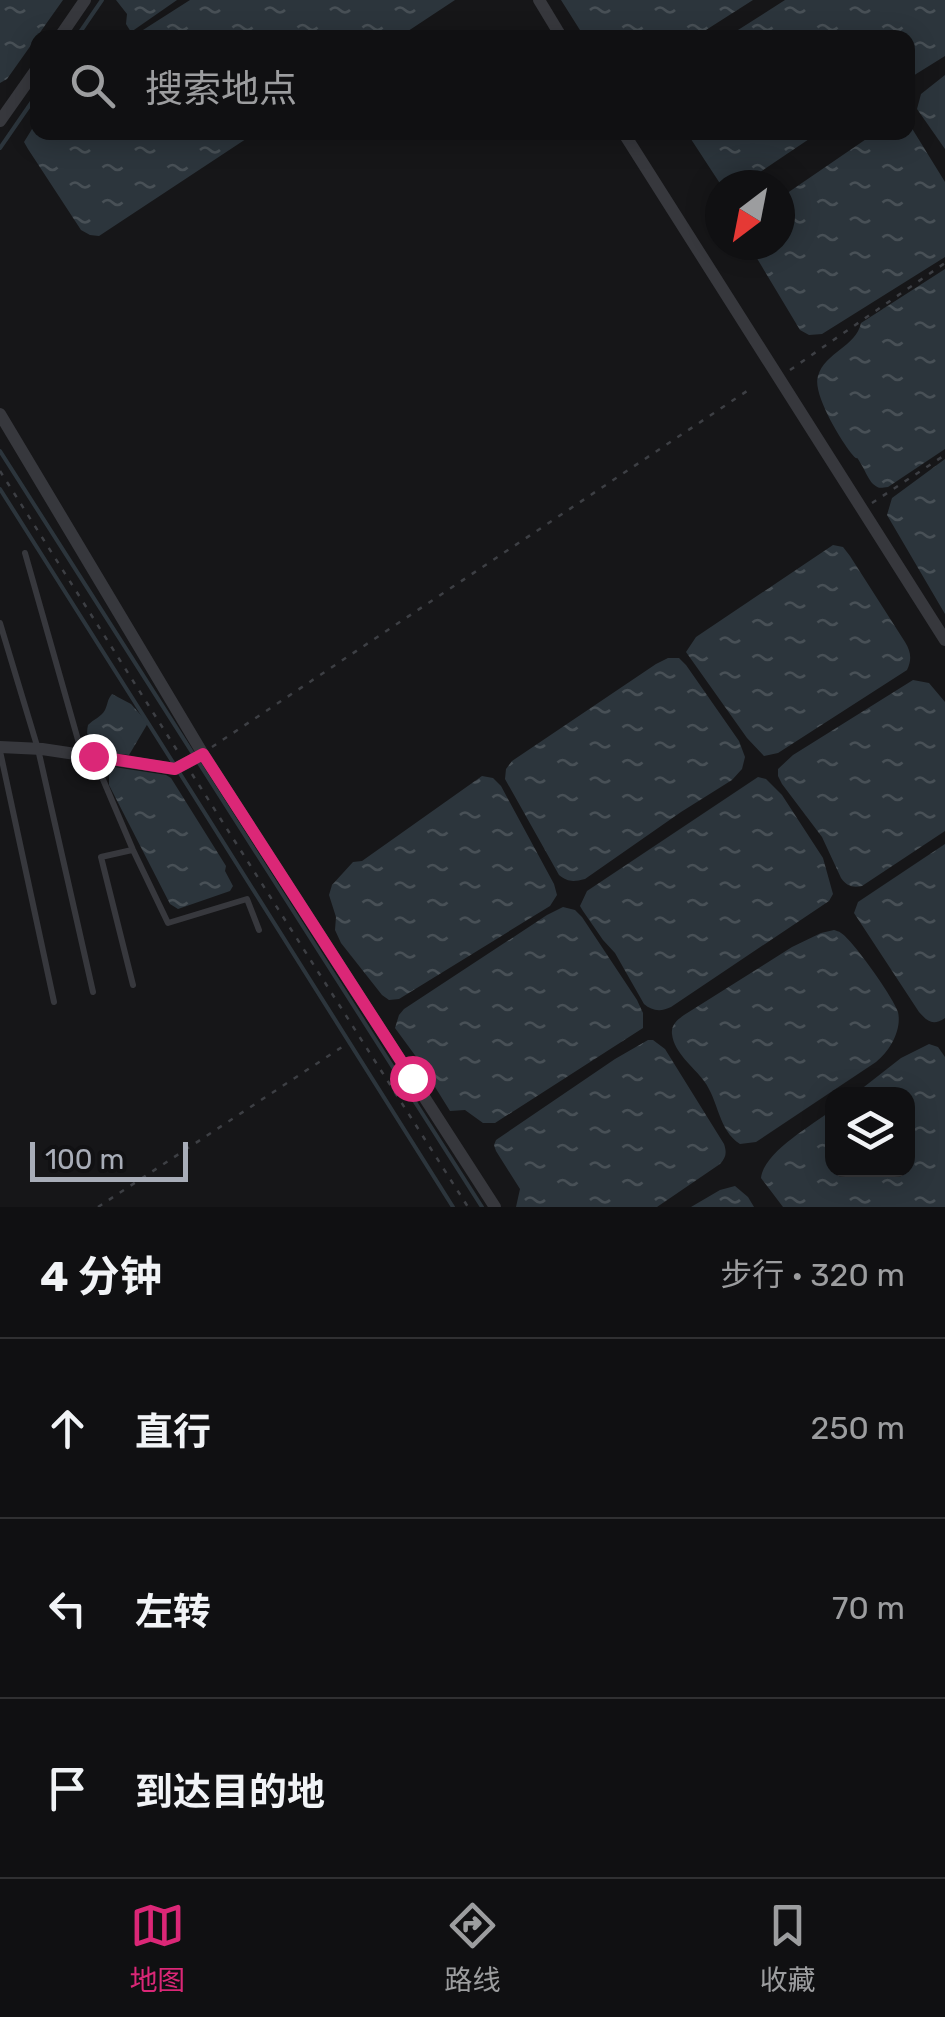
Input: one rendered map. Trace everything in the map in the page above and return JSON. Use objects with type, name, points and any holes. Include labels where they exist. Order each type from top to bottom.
[{"type":"street","points":[[64,30],[85,0]]},
{"type":"street","points":[[538,0],[557,30]]},
{"type":"street","points":[[0,120],[30,78]]},
{"type":"street","points":[[628,140],[945,640]]},
{"type":"street","points":[[0,414],[189,761],[495,1207]]},
{"type":"street","points":[[0,749],[38,748],[88,756],[189,761]]},
{"type":"lane","points":[[26,553],[88,756],[168,923],[247,899],[260,930]]},
{"type":"lane","points":[[0,623],[38,748],[94,992]]},
{"type":"lane","points":[[0,749],[54,1002]]},
{"type":"lane","points":[[132,850],[101,858],[133,985]]},
{"type":"path","points":[[778,378],[945,263]]},
{"type":"path","points":[[189,761],[753,388]]},
{"type":"path","points":[[862,510],[945,454]]},
{"type":"path","points":[[0,471],[189,761],[468,1207]]},
{"type":"path","points":[[98,1207],[342,1047]]},
{"type":"water","points":[[0,0],[63,0],[42,30],[30,30],[30,47],[0,83]]},
{"type":"water","points":[[116,0],[177,0],[134,30],[126,24],[127,14]]},
{"type":"water","points":[[190,0],[455,0],[410,30],[143,30]]},
{"type":"water","points":[[561,0],[753,0],[706,30],[580,30]]},
{"type":"water","points":[[785,0],[945,0],[945,56],[915,75],[915,30],[738,30]]},
{"type":"water","points":[[945,75],[945,149],[917,109],[921,94]]},
{"type":"water","points":[[30,132],[30,140],[244,140],[99,236],[81,230],[24,142]]},
{"type":"water","points":[[915,133],[945,182],[945,257],[822,334],[809,335],[800,330],[758,260],[795,260],[795,188],[865,140],[915,140]]},
{"type":"water","points":[[692,140],[808,140],[763,170],[711,170]]},
{"type":"water","points":[[945,269],[945,449],[888,487],[878,487],[834,427],[819,393],[818,376],[827,361],[853,338],[861,323]]},
{"type":"water","points":[[945,459],[945,614],[887,515],[892,498]]},
{"type":"water","points":[[833,545],[843,547],[850,556],[905,642],[909,666],[778,753],[764,756],[686,652],[696,637]]},
{"type":"water","points":[[668,658],[679,658],[686,665],[739,741],[745,757],[742,769],[732,780],[585,879],[565,879],[559,875],[505,779],[506,769],[512,761]]},
{"type":"water","points":[[913,680],[929,683],[945,702],[945,831],[862,886],[850,886],[841,878],[822,837],[782,784],[778,769],[793,755]]},
{"type":"water","points":[[112,694],[131,704],[148,723],[129,755],[99,750],[87,734],[88,725],[103,712]]},
{"type":"water","points":[[109,768],[171,778],[226,866],[233,886],[230,891],[178,909],[170,904],[109,785]]},
{"type":"water","points":[[482,776],[493,778],[501,786],[557,895],[550,906],[399,999],[389,1000],[341,943],[329,895],[332,885],[353,862],[362,861]]},
{"type":"water","points":[[758,777],[766,779],[782,795],[823,858],[833,894],[829,901],[671,1007],[650,1008],[580,906],[587,891]]},
{"type":"water","points":[[945,844],[945,1018],[934,1022],[919,1012],[854,913],[858,902]]},
{"type":"water","points":[[563,907],[582,917],[637,1000],[643,1013],[643,1028],[495,1123],[483,1123],[465,1110],[450,1111],[395,1028],[399,1015]]},
{"type":"water","points":[[840,932],[872,970],[898,1012],[894,1040],[876,1062],[838,1087],[825,1087],[825,1096],[756,1142],[740,1144],[727,1131],[704,1081],[676,1047],[674,1025],[792,947],[821,933]]},
{"type":"water","points":[[648,1040],[665,1049],[724,1144],[722,1162],[657,1207],[516,1207],[520,1189],[496,1151],[496,1140]]},
{"type":"water","points":[[929,1044],[938,1047],[945,1057],[945,1207],[783,1207],[761,1178],[764,1168],[790,1140],[825,1115],[825,1177],[915,1177],[915,1087],[864,1087],[901,1058]]},
{"type":"water","points":[[735,1186],[754,1207],[691,1207],[720,1190]]},
{"type":"waterway","points":[[81,30],[102,0]]},
{"type":"waterway","points":[[0,148],[30,105]]},
{"type":"waterway","points":[[0,451],[482,1207]]},
{"type":"waterway","points":[[0,489],[174,764]]},
{"type":"waterway","points":[[179,772],[453,1207]]},
{"type":"route","points":[[93,756],[175,769],[203,754],[412,1078]]}]
